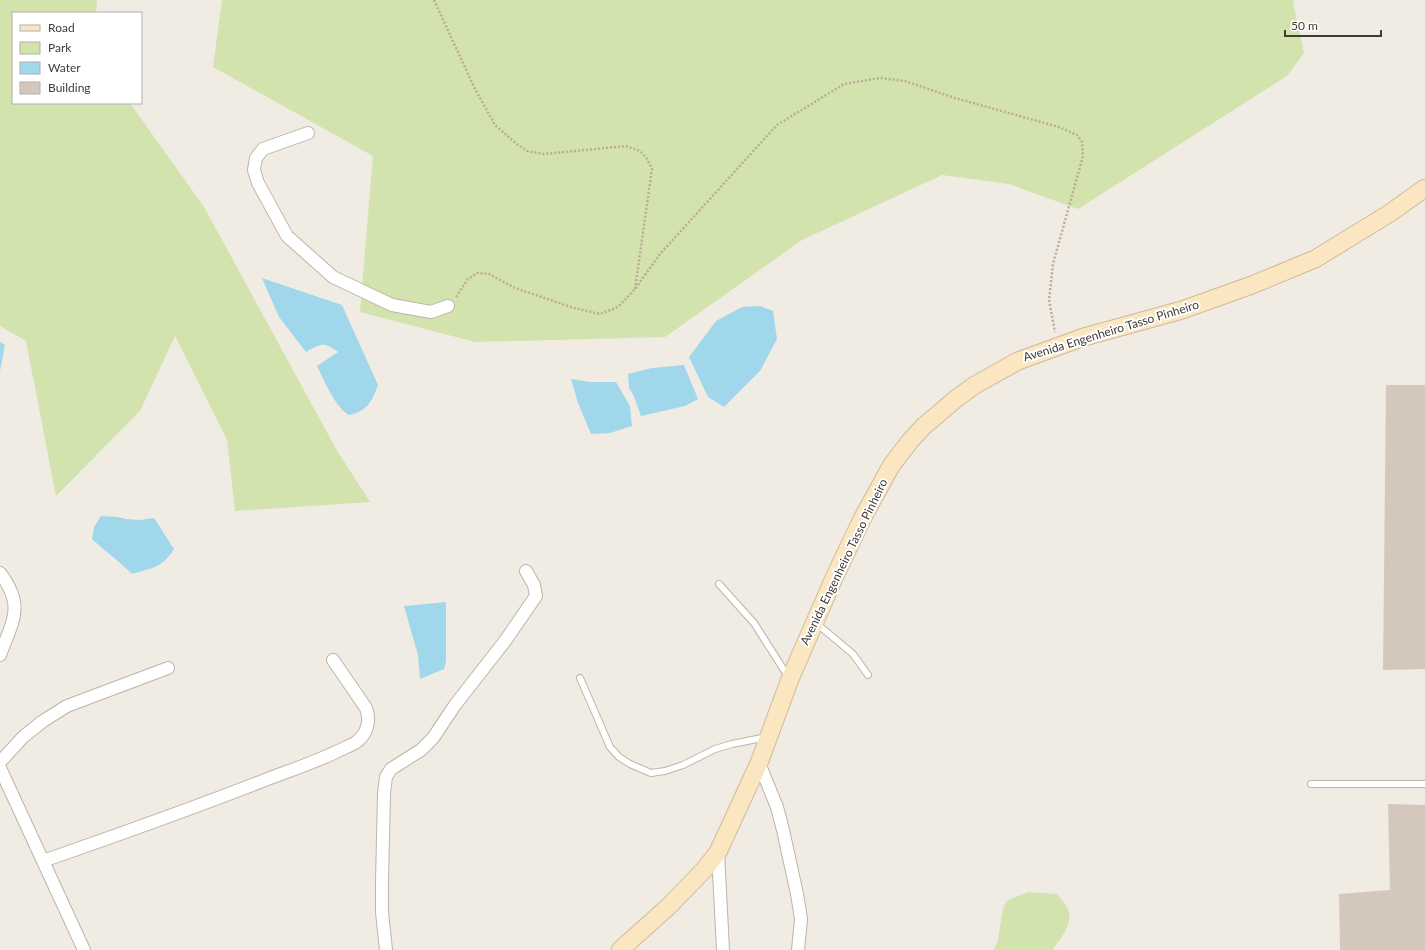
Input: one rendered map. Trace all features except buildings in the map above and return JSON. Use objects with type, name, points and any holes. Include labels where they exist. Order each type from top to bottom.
[{"type":"main road","name":"Avenida Engenheiro Tasso Pinheiro","points":[[620,950],[668,907],[704,870],[718,852],[759,763],[790,679],[866,513],[891,466],[910,441],[924,426],[974,385],[1018,360],[1084,337],[1182,310],[1252,285],[1315,260],[1390,213],[1425,188]]},
{"type":"street","points":[[308,133],[263,149],[256,158],[254,170],[258,183],[288,236],[333,277],[392,306],[431,312],[448,306]]},
{"type":"street","points":[[386,950],[382,912],[384,793],[386,777],[391,768],[421,750],[433,738],[455,705],[536,596],[534,585],[526,571]]},
{"type":"street","points":[[0,573],[12,591],[15,609],[0,655]]},
{"type":"street","points":[[43,861],[139,828],[323,758],[356,742],[364,733],[368,725],[369,716],[366,708],[333,660]]},
{"type":"street","points":[[0,762],[12,748],[33,729],[67,706],[168,668]]},
{"type":"street","points":[[759,763],[783,830],[797,894],[801,919],[798,950]]},
{"type":"street","points":[[0,768],[84,950]]},
{"type":"street","points":[[718,852],[723,950]]},
{"type":"lane","points":[[719,584],[754,623],[790,679]]},
{"type":"lane","points":[[815,622],[853,654],[868,675]]},
{"type":"lane","points":[[580,678],[610,747],[630,764],[651,773],[665,772],[715,749],[768,737]]},
{"type":"lane","points":[[1311,784],[1425,784]]},
{"type":"path","points":[[434,0],[475,89],[495,126],[517,144],[527,151],[544,154],[626,146],[640,151],[647,159],[652,169],[635,289]]},
{"type":"path","points":[[448,306],[468,279],[477,273],[489,274],[515,288],[574,308],[600,314],[618,307],[635,289],[660,254],[777,125],[844,84],[880,78],[905,81],[955,98],[1059,127],[1077,135],[1082,142],[1083,156],[1053,264],[1049,300],[1058,347]]},
{"type":"green space","points":[[0,0],[97,0],[96,12],[12,12],[12,104],[131,104],[204,207],[336,449],[370,502],[235,511],[227,440],[175,336],[140,411],[56,496],[26,341],[0,326]]},
{"type":"green space","points":[[222,0],[1294,0],[1293,2],[1304,53],[1287,76],[1078,209],[1009,184],[942,175],[802,240],[665,337],[475,342],[360,312],[373,156],[213,67]]},
{"type":"green space","points":[[1028,892],[1057,894],[1064,902],[1069,913],[1066,930],[1053,950],[994,950],[998,940],[1003,908],[1008,900]]},
{"type":"water","points":[[262,278],[342,305],[378,385],[371,401],[365,408],[349,415],[339,406],[330,393],[317,366],[338,352],[329,346],[322,345],[306,352],[279,317]]},
{"type":"water","points":[[760,306],[773,311],[777,339],[760,371],[724,407],[708,397],[689,357],[716,321],[742,307]]},
{"type":"water","points":[[0,342],[5,345],[0,371]]},
{"type":"water","points":[[684,365],[698,399],[685,406],[641,416],[633,394],[629,388],[628,374],[652,368]]},
{"type":"water","points":[[571,379],[590,382],[616,382],[630,406],[632,426],[610,433],[591,434],[578,403]]},
{"type":"water","points":[[101,516],[140,520],[154,518],[174,549],[161,564],[132,574],[92,539],[94,527]]},
{"type":"water","points":[[446,602],[446,661],[444,669],[420,679],[418,655],[404,606]]}]
